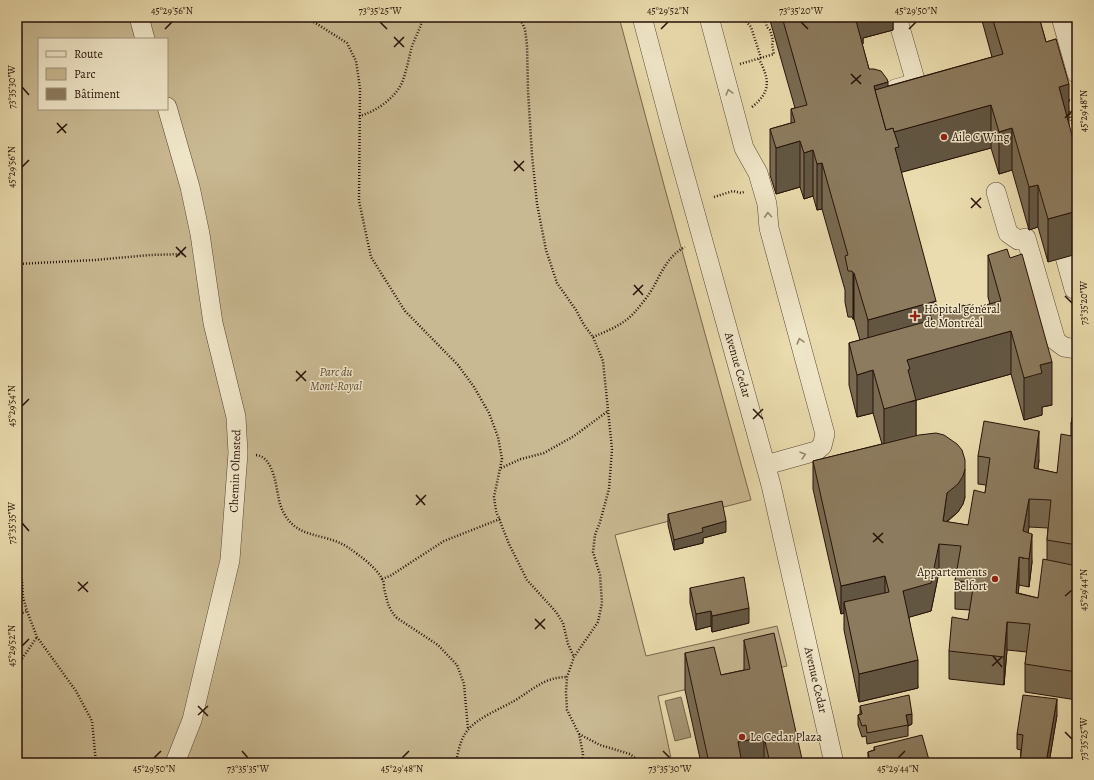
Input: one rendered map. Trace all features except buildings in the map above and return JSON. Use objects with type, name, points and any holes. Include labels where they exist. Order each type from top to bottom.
[{"type":"street","points":[[138,17],[145,38]]},
{"type":"street","name":"Avenue Cedar","points":[[642,17],[766,466],[787,550],[834,763]]},
{"type":"street","points":[[708,17],[744,148],[758,173],[767,204],[769,228],[826,434],[822,446],[816,451],[766,466]]},
{"type":"street","points":[[877,95],[916,84],[897,17]]},
{"type":"street","points":[[1061,17],[1077,74]]},
{"type":"street","name":"Chemin Olmsted","points":[[168,110],[190,187],[203,254],[213,323],[236,417],[238,454],[230,560],[192,720],[175,763]]},
{"type":"street","points":[[996,192],[1008,233],[1018,240],[1026,238],[1056,341],[1064,347],[1077,349]]},
{"type":"street","points":[[1065,257],[1074,289],[1077,290]]},
{"type":"path","points":[[306,17],[347,43],[356,61],[360,88],[359,201],[371,257],[405,311],[458,365],[474,387],[489,413],[498,437],[502,459],[494,497],[496,511],[509,544],[527,580],[556,612],[563,623],[568,644],[574,657]]},
{"type":"path","points":[[359,116],[366,114],[380,106],[395,93],[399,87],[403,80],[410,53],[422,24],[423,17]]},
{"type":"path","points":[[519,17],[524,29],[527,44],[532,154],[537,204],[546,250],[557,283],[593,337],[603,361],[612,449],[609,489],[595,535],[593,552],[600,575],[602,603],[598,622],[574,657],[567,677],[567,710],[578,734],[583,754],[582,763]]},
{"type":"path","points":[[742,17],[751,27],[766,74],[767,85],[766,90],[760,100],[752,107],[747,109]]},
{"type":"path","points":[[735,66],[774,54],[772,45],[773,40],[764,17]]},
{"type":"path","points":[[1065,95],[1077,136]]},
{"type":"path","points":[[1062,102],[1077,98]]},
{"type":"path","points":[[714,197],[733,191],[740,193],[744,192]]},
{"type":"path","points":[[593,337],[621,324],[633,314],[649,294],[666,264],[678,251],[685,247]]},
{"type":"path","points":[[17,264],[95,260],[150,255],[203,254]]},
{"type":"path","points":[[501,468],[521,459],[544,453],[574,436],[608,411]]},
{"type":"path","points":[[238,454],[259,455],[266,460],[271,468],[284,514],[290,523],[300,530],[334,540],[348,547],[373,568],[382,579],[391,612],[397,618],[438,645],[457,665],[464,684],[468,729]]},
{"type":"path","points":[[382,579],[390,576],[444,541],[500,519]]},
{"type":"path","points":[[17,568],[22,581],[23,597],[27,611],[37,637],[76,690],[92,721],[96,763]]},
{"type":"path","points":[[17,615],[27,611]]},
{"type":"path","points":[[17,666],[37,637]]},
{"type":"path","points":[[456,763],[462,738],[468,729],[484,717],[516,700],[536,686],[550,679],[567,677]]},
{"type":"path","points":[[578,734],[600,745],[630,754],[635,758],[637,763]]},
{"type":"green space","name":"Parc du Mont-Royal","points":[[17,17],[619,17],[751,500],[615,535],[646,656],[777,626],[787,666],[658,696],[672,763],[17,763]]},
{"type":"shaded area","points":[[681,697],[691,737],[675,741],[665,701]]},
{"type":"place","name":"Aile C Wing","points":[[944,137]]},
{"type":"place","name":"Hôpital général de Montréal","points":[[915,316]]},
{"type":"place","name":"Appartements Belfort","points":[[995,579]]},
{"type":"place","name":"Le Cedar Plaza","points":[[742,737]]}]
